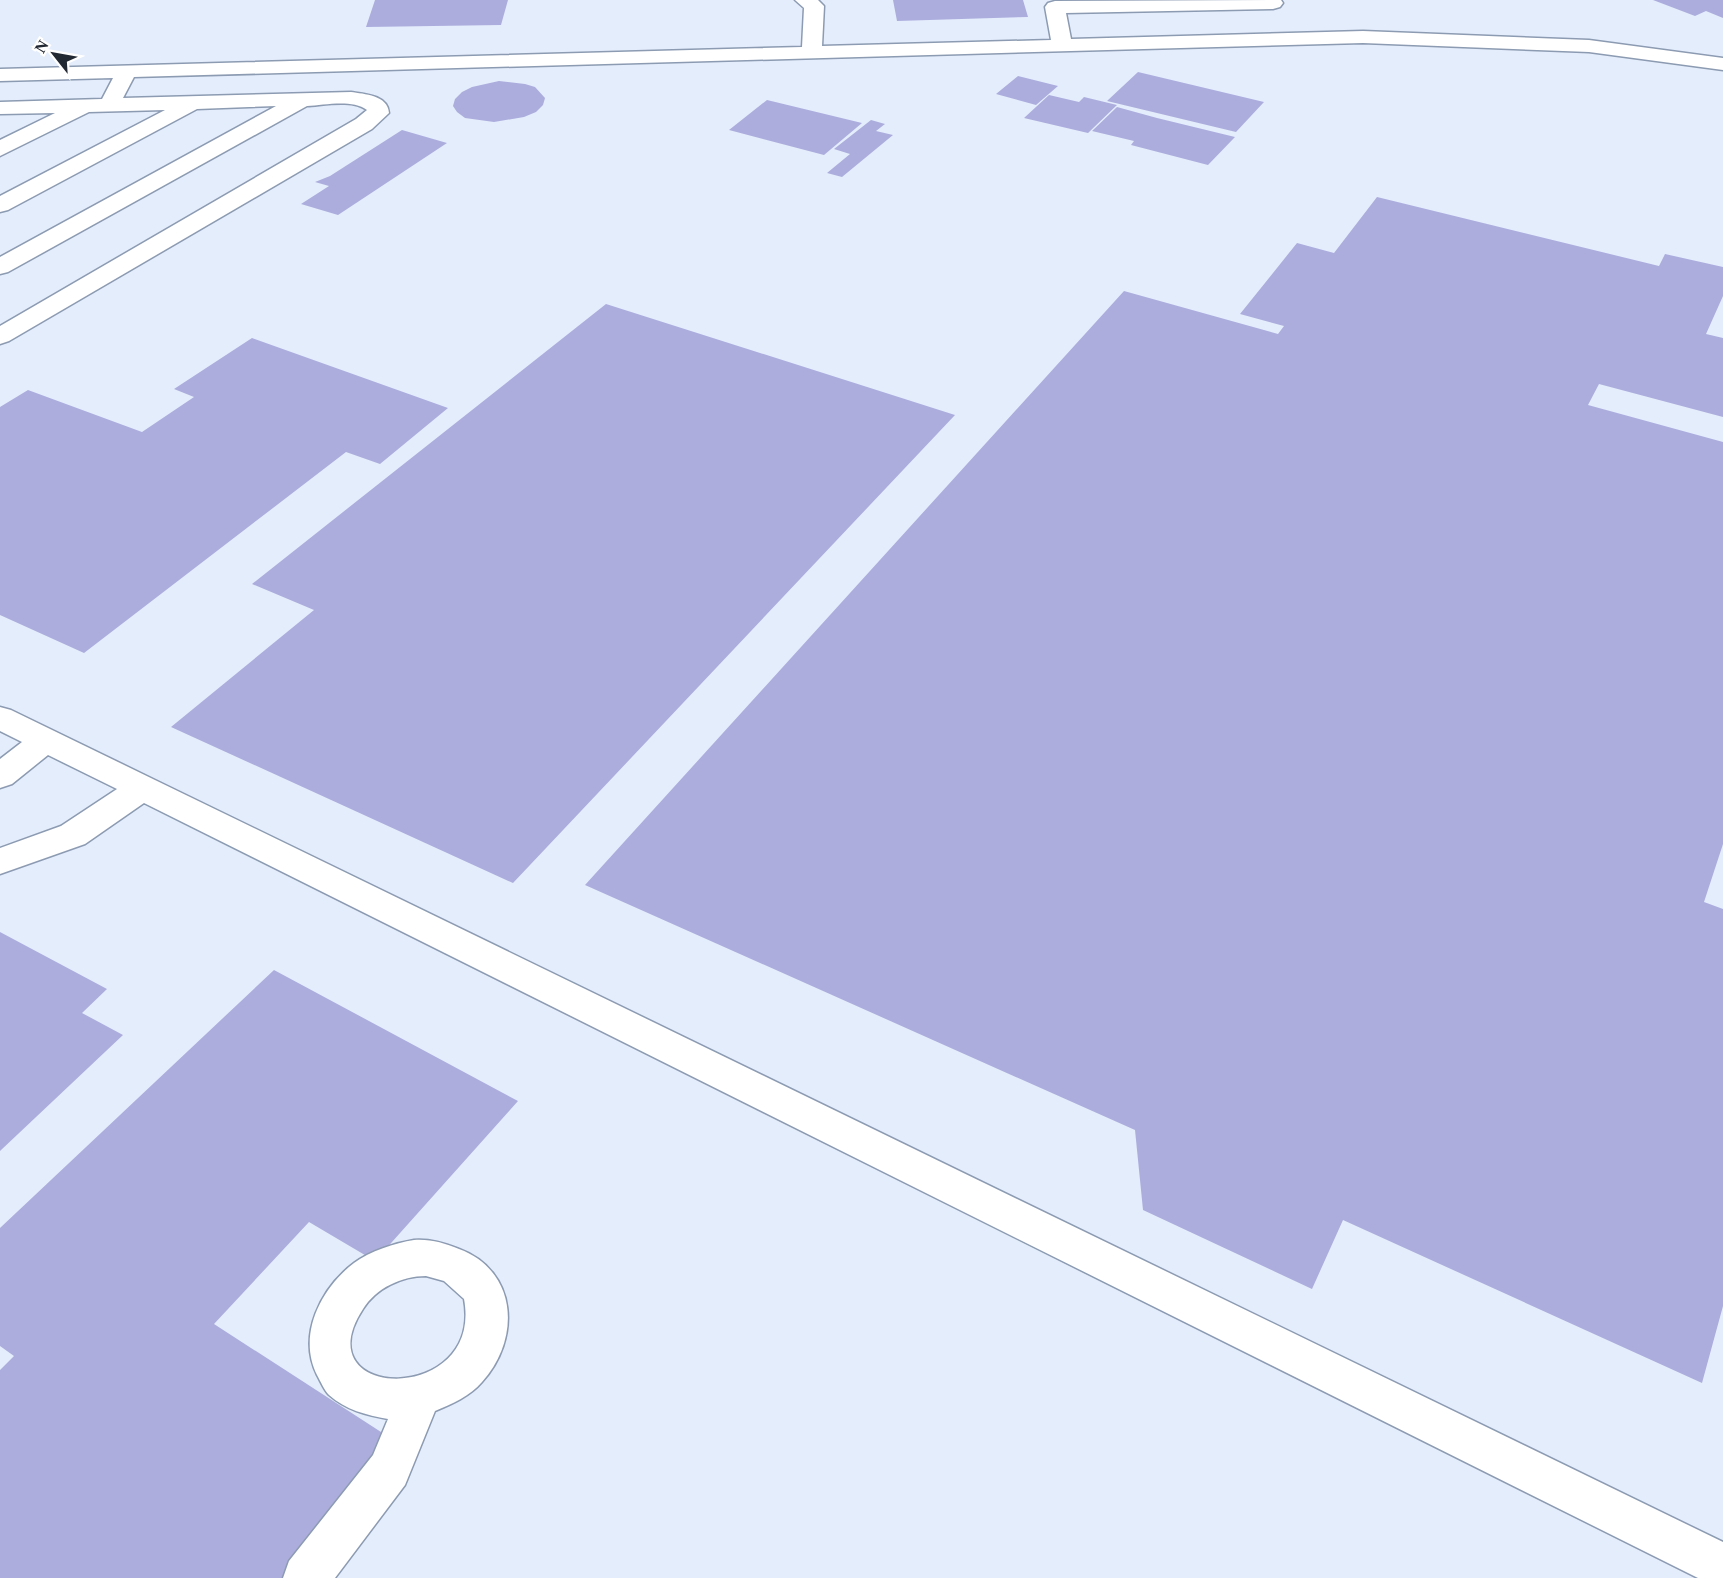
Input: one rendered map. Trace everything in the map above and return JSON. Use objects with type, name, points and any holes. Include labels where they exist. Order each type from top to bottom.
[{"type":"street","points":[[805,0],[814,6],[812,52]]},
{"type":"street","points":[[1062,45],[1054,4],[1273,3],[1271,0]]},
{"type":"street","points":[[0,75],[1364,37],[1589,46],[1723,64]]},
{"type":"street","points":[[109,105],[126,72]]},
{"type":"street","points":[[0,267],[304,99]]},
{"type":"street","points":[[0,108],[362,99],[374,104],[378,113],[364,124],[0,336]]},
{"type":"street","points":[[0,205],[195,103]]},
{"type":"street","points":[[0,149],[85,106]]},
{"type":"street","points":[[0,718],[1719,1562]]},
{"type":"street","points":[[0,776],[45,741]]},
{"type":"street","points":[[0,861],[73,835],[143,788]]},
{"type":"street","points":[[306,1578],[390,1470],[419,1397]]},
{"type":"building","points":[[375,0],[508,0],[501,25],[366,27]]},
{"type":"building","points":[[893,0],[1023,0],[1028,17],[897,21]]},
{"type":"building","points":[[1653,0],[1723,0],[1723,18],[1706,11],[1695,16]]},
{"type":"building","points":[[1138,72],[1264,102],[1236,132],[1107,101]]},
{"type":"building","points":[[1018,76],[1058,86],[1036,105],[996,94]]},
{"type":"building","points":[[499,81],[535,87],[545,98],[543,105],[536,112],[524,117],[494,122],[465,118],[453,106],[455,99],[462,92],[472,87]]},
{"type":"building","points":[[1049,95],[1079,102],[1084,97],[1117,105],[1088,133],[1024,118]]},
{"type":"building","points":[[767,100],[862,123],[824,155],[729,130]]},
{"type":"building","points":[[1117,107],[1235,137],[1208,165],[1131,145],[1134,141],[1092,131]]},
{"type":"building","points":[[871,120],[885,124],[876,131],[893,135],[842,177],[827,173],[850,154],[834,149]]},
{"type":"building","points":[[402,130],[447,143],[338,215],[301,204],[329,186],[315,182],[330,176]]},
{"type":"building","points":[[1377,197],[1659,266],[1665,254],[1723,267],[1723,296],[1706,334],[1723,338],[1723,417],[1599,384],[1588,405],[1723,442],[1723,844],[1704,902],[1723,909],[1723,1306],[1702,1383],[1343,1220],[1312,1289],[1143,1210],[1135,1130],[585,885],[1124,291],[1278,334],[1284,326],[1240,314],[1297,243],[1334,253]]},
{"type":"building","points":[[606,304],[955,415],[513,883],[171,727],[314,610],[252,584]]},
{"type":"building","points":[[252,338],[448,408],[380,464],[346,452],[84,653],[0,615],[0,407],[28,390],[142,432],[194,397],[174,389]]},
{"type":"building","points":[[0,932],[107,989],[82,1013],[123,1035],[0,1151]]},
{"type":"building","points":[[274,970],[518,1101],[375,1261],[309,1222],[214,1324],[398,1443],[287,1578],[0,1578],[0,1370],[14,1356],[0,1346],[0,1228]]}]
